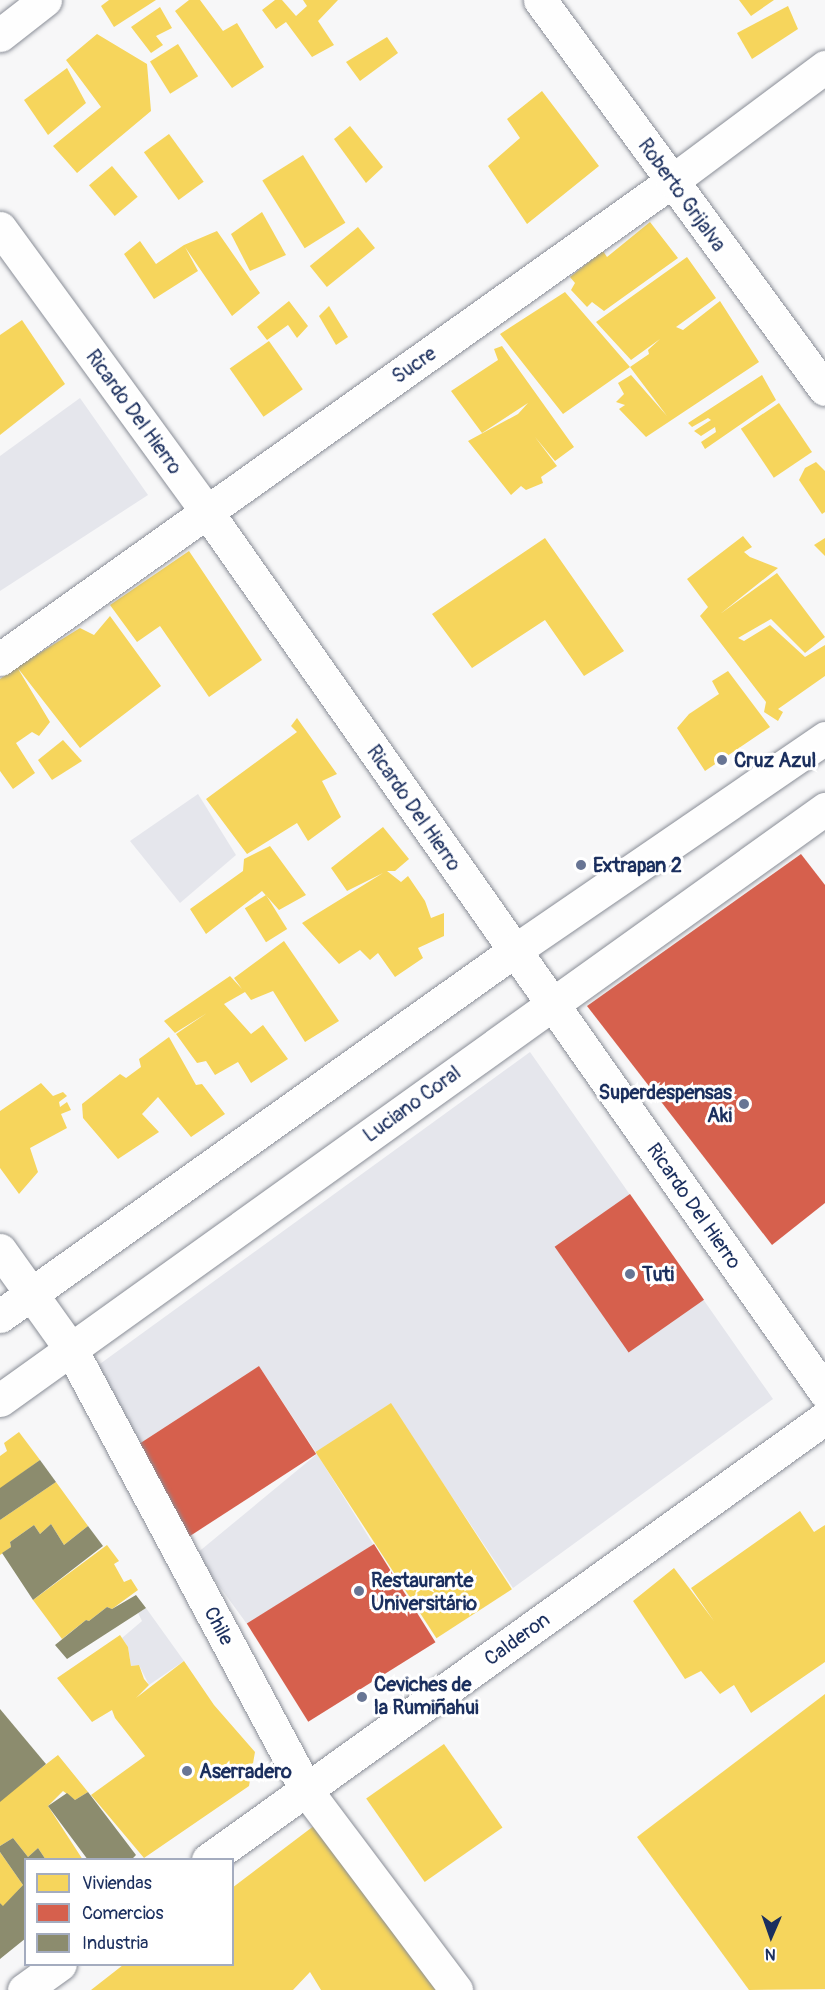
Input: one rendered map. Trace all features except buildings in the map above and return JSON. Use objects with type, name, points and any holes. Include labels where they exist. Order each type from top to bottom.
[{"type":"street","points":[[0,35],[45,0]]},
{"type":"street","name":"Roberto Grijalva","points":[[540,0],[825,389]]},
{"type":"street","name":"Sucre","points":[[0,659],[672,181],[825,67]]},
{"type":"street","name":"Ricardo Del Hierro","points":[[0,228],[207,512],[550,1004],[825,1392]]},
{"type":"street","points":[[0,1316],[514,951],[825,738]]},
{"type":"street","name":"Luciano Coral","points":[[0,1400],[72,1351],[550,1004],[825,809]]},
{"type":"street","name":"Chile","points":[[0,1251],[72,1351],[306,1790],[456,1990]]},
{"type":"street","name":"Calderon","points":[[211,1858],[825,1418]]},
{"type":"street","points":[[24,1990],[59,1966]]},
{"type":"shaded area","points":[[80,398],[148,495],[0,591],[0,456]]},
{"type":"shaded area","points":[[198,794],[236,855],[180,903],[130,841]]},
{"type":"shaded area","points":[[530,1052],[773,1399],[513,1588],[390,1404],[317,1454],[259,1366],[132,1463],[75,1382]]},
{"type":"shaded area","points":[[317,1454],[373,1544],[257,1638],[196,1554]]},
{"type":"shaded area","points":[[146,1608],[184,1661],[149,1685],[139,1665],[131,1666],[128,1647],[122,1638],[142,1621],[138,1613]]},
{"type":"place","name":"Cruz Azul","points":[[722,760]]},
{"type":"place","name":"Extrapan 2","points":[[581,865]]},
{"type":"place","name":"Superdespensas Aki","points":[[744,1104]]},
{"type":"place","name":"Tuti","points":[[630,1274]]},
{"type":"place","name":"Restaurante Universitário","points":[[359,1591]]},
{"type":"place","name":"Ceviches de la Rumiñahui","points":[[362,1697]]},
{"type":"place","name":"Aserradero","points":[[187,1771]]}]
